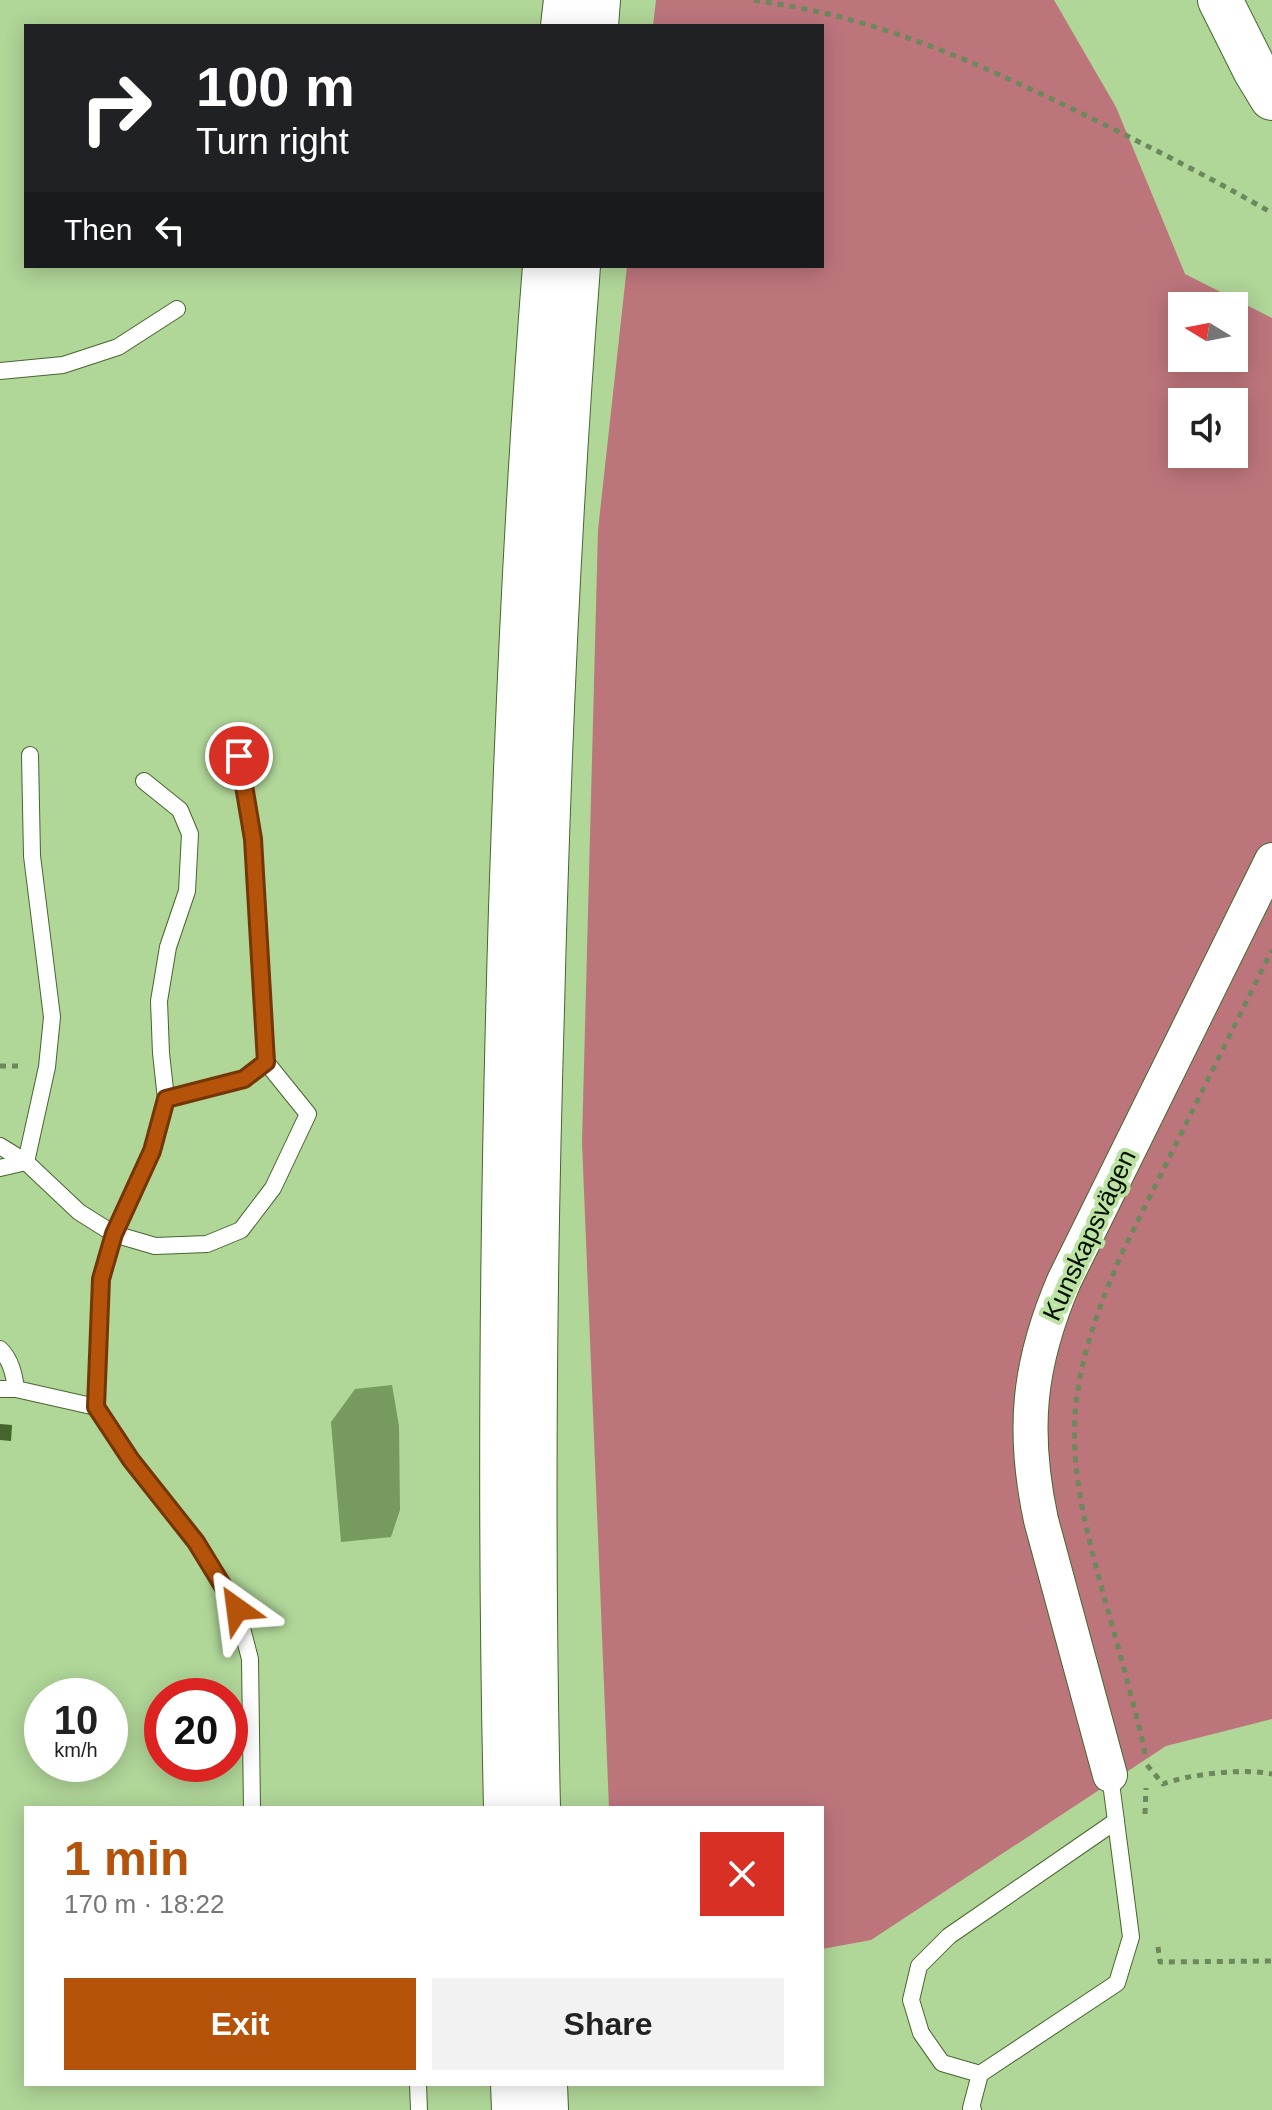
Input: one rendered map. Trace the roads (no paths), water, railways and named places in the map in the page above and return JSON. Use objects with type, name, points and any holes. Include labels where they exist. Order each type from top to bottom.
[{"type":"main road","points":[[563,24],[566,0]]},
{"type":"main road","points":[[596,24],[598,0]]},
{"type":"main road","points":[[1220,0],[1272,98]]},
{"type":"main road","points":[[506,1806],[502,1416],[507,1051],[524,582],[545,268]]},
{"type":"main road","points":[[538,1806],[534,1432],[546,831],[578,268]]},
{"type":"main road","points":[[513,2086],[514,2110]]},
{"type":"main road","points":[[545,2086],[546,2110]]},
{"type":"street","name":"Kunskapsvägen","points":[[1110,1775],[1034,1486],[1029,1427],[1033,1381],[1050,1314],[1064,1281],[1272,860]]},
{"type":"lane","points":[[0,371],[63,365],[118,347],[177,309]]},
{"type":"lane","points":[[26,1162],[47,1067],[52,1017],[32,856],[30,755]]},
{"type":"lane","points":[[0,1146],[26,1162],[79,1212],[114,1234],[155,1246],[207,1244],[241,1230],[273,1188],[308,1114],[266,1062],[253,839],[239,756]]},
{"type":"lane","points":[[144,781],[180,810],[190,834],[187,891],[168,947],[159,1001],[166,1099],[152,1151],[114,1234],[101,1279],[96,1407],[131,1460],[196,1542],[237,1609],[250,1659],[252,1806]]},
{"type":"lane","points":[[166,1099],[244,1079],[266,1062]]},
{"type":"lane","points":[[0,1168],[26,1162]]},
{"type":"lane","points":[[0,1349],[14,1371],[8,1389],[96,1407]]},
{"type":"lane","points":[[973,2110],[980,2074],[1117,1983],[1131,1937],[1110,1775]]},
{"type":"lane","points":[[980,2074],[942,2063],[921,2033],[911,2000],[919,1966],[949,1936],[1116,1821]]},
{"type":"lane","points":[[418,2086],[419,2110]]}]
